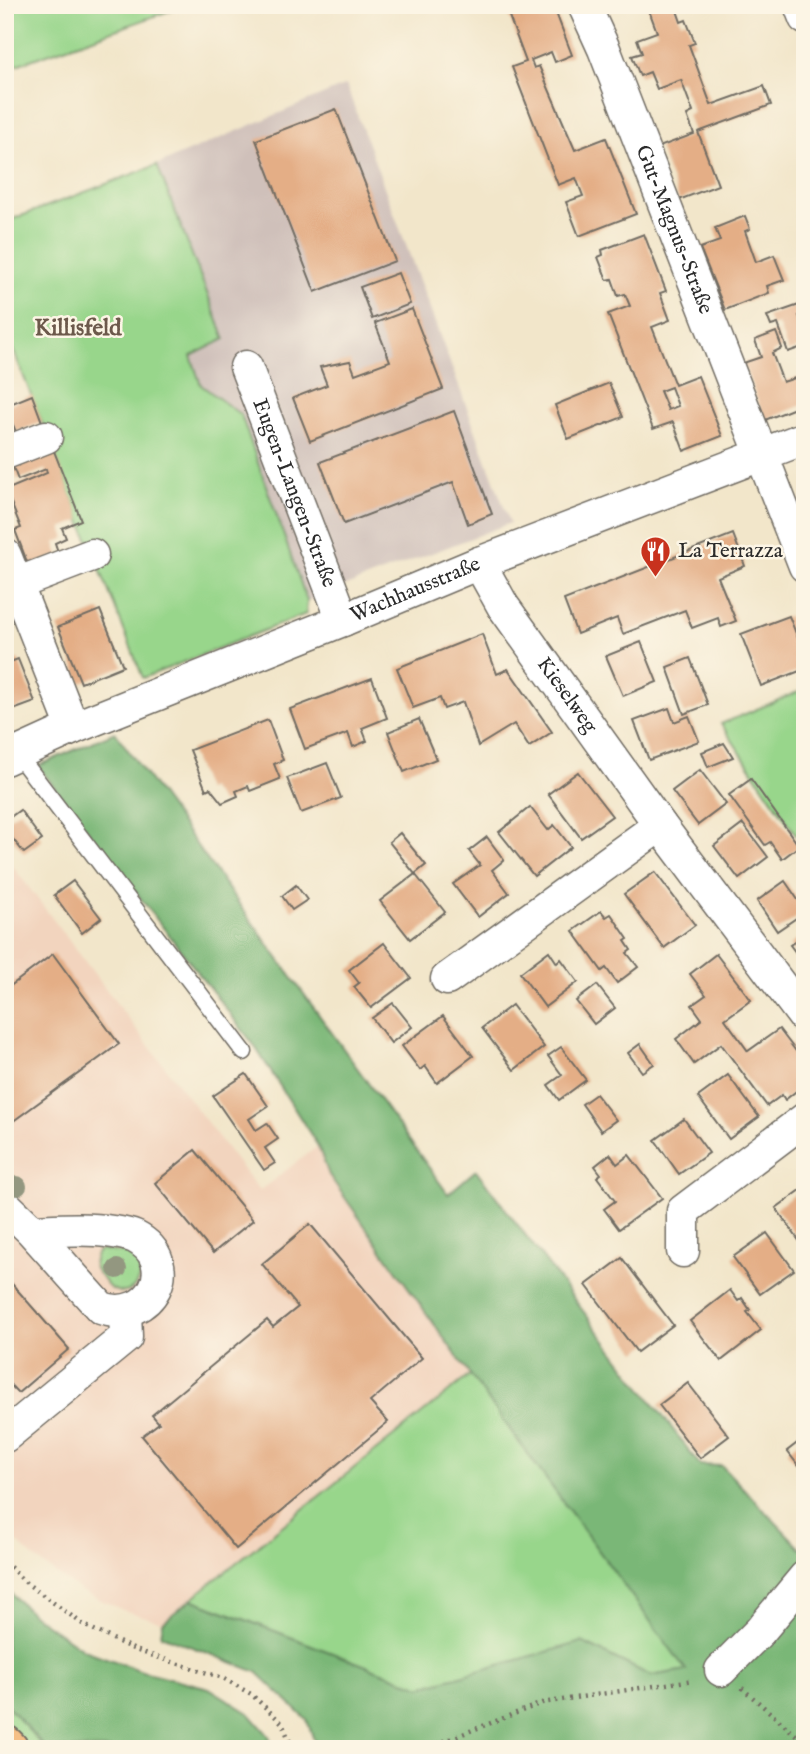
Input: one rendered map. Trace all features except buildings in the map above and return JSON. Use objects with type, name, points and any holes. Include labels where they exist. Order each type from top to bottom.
[{"type":"street","name":"Gut-Magnus-Straße","points":[[584,5],[604,49],[761,455]]},
{"type":"street","points":[[800,5],[805,18]]},
{"type":"street","name":"Eugen-Langen-Straße","points":[[246,367],[342,620]]},
{"type":"street","points":[[5,453],[46,437]]},
{"type":"street","name":"Wachhausstraße","points":[[11,757],[72,728],[479,563],[805,438]]},
{"type":"street","points":[[761,455],[805,566]]},
{"type":"street","points":[[5,555],[72,728]]},
{"type":"street","points":[[16,584],[92,555]]},
{"type":"street","name":"Kieselweg","points":[[479,563],[502,607],[660,825],[805,1018]]},
{"type":"street","points":[[447,979],[660,825]]},
{"type":"street","points":[[683,1251],[683,1211],[805,1119]]},
{"type":"street","points":[[5,1205],[102,1308],[113,1312],[125,1312],[135,1308],[148,1298],[157,1284],[159,1272],[152,1248],[133,1236],[82,1228],[32,1231]]},
{"type":"street","points":[[5,1436],[126,1337],[125,1312]]},
{"type":"street","points":[[721,1670],[760,1631],[805,1577]]},
{"type":"lane","name":"Wachhausstraße","points":[[11,757],[244,1052]]},
{"type":"path","points":[[5,1562],[25,1582],[84,1625],[135,1650],[223,1678],[251,1694],[282,1723],[293,1749]]},
{"type":"path","points":[[424,1749],[542,1703],[694,1680],[721,1670],[805,1743]]},
{"type":"shaded area","points":[[346,85],[510,523],[307,601],[241,415],[182,376],[194,352],[225,339],[157,165]]},
{"type":"shaded area","points":[[5,856],[259,1191],[318,1146],[329,1175],[470,1375],[163,1622],[123,1610],[81,1591],[34,1558],[5,1531]]},
{"type":"green space","points":[[5,5],[186,5],[5,69]]},
{"type":"green space","points":[[157,165],[225,339],[191,356],[201,385],[241,415],[307,601],[306,614],[143,678],[5,329],[5,222]]},
{"type":"green space","points":[[805,689],[805,848],[721,724]]},
{"type":"green space","points":[[115,732],[448,1194],[476,1170],[700,1465],[722,1466],[805,1553],[805,1749],[317,1749],[307,1720],[257,1672],[161,1635],[163,1622],[191,1599],[421,1687],[582,1642],[651,1676],[686,1670],[470,1375],[329,1175],[318,1146],[254,1045],[38,766]]},
{"type":"green space","points":[[102,1250],[126,1253],[139,1263],[137,1282],[130,1290],[119,1292],[110,1288],[96,1271],[94,1260],[97,1252]]},
{"type":"green space","points":[[470,1375],[687,1670],[651,1676],[582,1642],[421,1687],[191,1599]]},
{"type":"green space","points":[[5,1588],[32,1614],[84,1650],[142,1671],[209,1688],[249,1713],[269,1736],[273,1749],[46,1749],[5,1703]]},
{"type":"green space","points":[[5,1703],[46,1749],[26,1749],[5,1727]]},
{"type":"place","name":"La Terrazza","points":[[655,578]]},
{"type":"district","name":"Killisfeld","points":[[78,328]]}]
